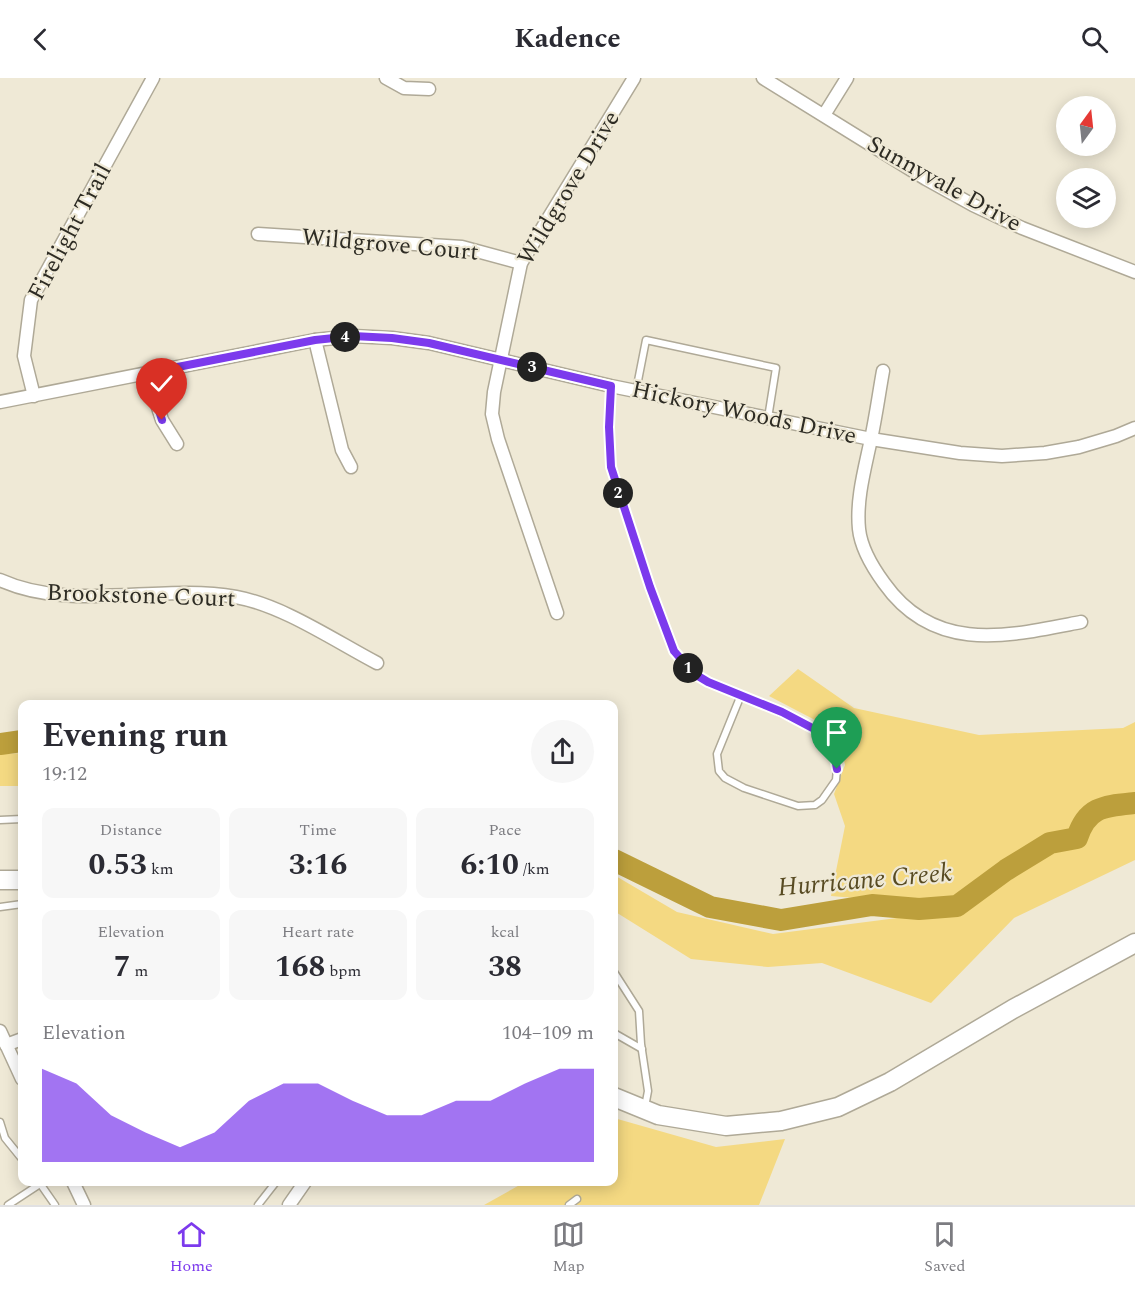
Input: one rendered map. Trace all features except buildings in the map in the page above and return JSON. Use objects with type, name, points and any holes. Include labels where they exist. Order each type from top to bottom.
[{"type":"main road","points":[[0,880],[18,880]]},
{"type":"main road","points":[[618,1100],[651,1112],[715,1125],[781,1121],[838,1107],[890,1082],[1013,1009],[1135,943]]},
{"type":"street","points":[[386,78],[404,88],[429,89]]},
{"type":"street","name":"Wildgrove Drive","points":[[557,613],[498,439],[492,414],[494,392],[521,263],[634,78]]},
{"type":"street","name":"Sunnyvale Drive","points":[[763,78],[926,179],[973,205],[1022,228],[1135,272]]},
{"type":"street","points":[[824,116],[847,78]]},
{"type":"street","name":"Firelight Trail","points":[[34,396],[24,356],[31,300],[150,79]]},
{"type":"street","name":"Wildgrove Court","points":[[258,234],[462,247],[521,263]]},
{"type":"street","name":"Hickory Woods Drive","points":[[0,402],[315,340],[353,336],[429,343],[611,386],[871,439],[960,453],[1002,456],[1045,453],[1079,447],[1135,428]]},
{"type":"street","points":[[315,340],[342,450],[351,467]]},
{"type":"street","points":[[883,371],[860,490],[859,531],[875,572],[889,590],[903,605],[941,628],[968,635],[1005,636],[1081,622]]},
{"type":"street","points":[[147,373],[162,420],[177,444]]},
{"type":"street","name":"Brookstone Court","points":[[0,580],[20,589],[48,594],[198,593],[237,597],[278,610],[377,663]]},
{"type":"street","points":[[0,1031],[18,1070]]},
{"type":"street","points":[[6,1045],[18,1040]]},
{"type":"street","points":[[75,1186],[84,1205]]},
{"type":"street","points":[[289,1205],[302,1186]]},
{"type":"lane","points":[[636,390],[646,340],[657,342],[776,368],[768,418]]},
{"type":"lane","points":[[611,386],[609,427],[611,467],[617,492],[667,636],[678,657],[693,673],[741,695],[820,732],[829,740],[833,747],[837,769],[836,780],[822,800],[815,805],[798,806],[744,788],[725,778],[719,771],[717,754],[741,695]]},
{"type":"lane","points":[[0,820],[18,819]]},
{"type":"lane","points":[[0,907],[18,903]]},
{"type":"lane","points":[[618,978],[639,1011],[651,1112]]},
{"type":"lane","points":[[618,1036],[642,1048]]},
{"type":"lane","points":[[0,1122],[2,1135],[18,1155]]},
{"type":"lane","points":[[8,1205],[36,1186]]},
{"type":"lane","points":[[42,1186],[55,1205]]},
{"type":"lane","points":[[258,1205],[273,1186]]},
{"type":"lane","points":[[569,1205],[577,1199]]},
{"type":"shaded area","points":[[798,669],[854,708],[979,735],[1123,728],[1135,722],[1135,860],[1014,918],[931,1003],[822,963],[768,967],[691,959],[618,913],[618,877],[677,912],[773,934],[897,918],[891,901],[831,896],[845,826],[834,794],[845,765],[838,732],[769,696]]},
{"type":"shaded area","points":[[18,753],[18,786],[0,786],[0,754]]},
{"type":"shaded area","points":[[618,1119],[716,1147],[785,1139],[759,1205],[484,1205],[518,1186],[618,1186]]},
{"type":"waterway","name":"Hurricane Creek","points":[[0,744],[18,742]]},
{"type":"waterway","name":"Hurricane Creek","points":[[618,862],[710,907],[781,920],[872,905],[919,909],[957,906],[1006,870],[1050,843],[1077,838],[1086,819],[1098,810],[1135,803]]},
{"type":"route","points":[[162,420],[147,373],[315,340],[353,336],[429,343],[611,386],[609,427],[611,467],[617,492],[674,651],[693,673],[708,682],[782,712],[820,732],[833,747],[837,769]]}]
